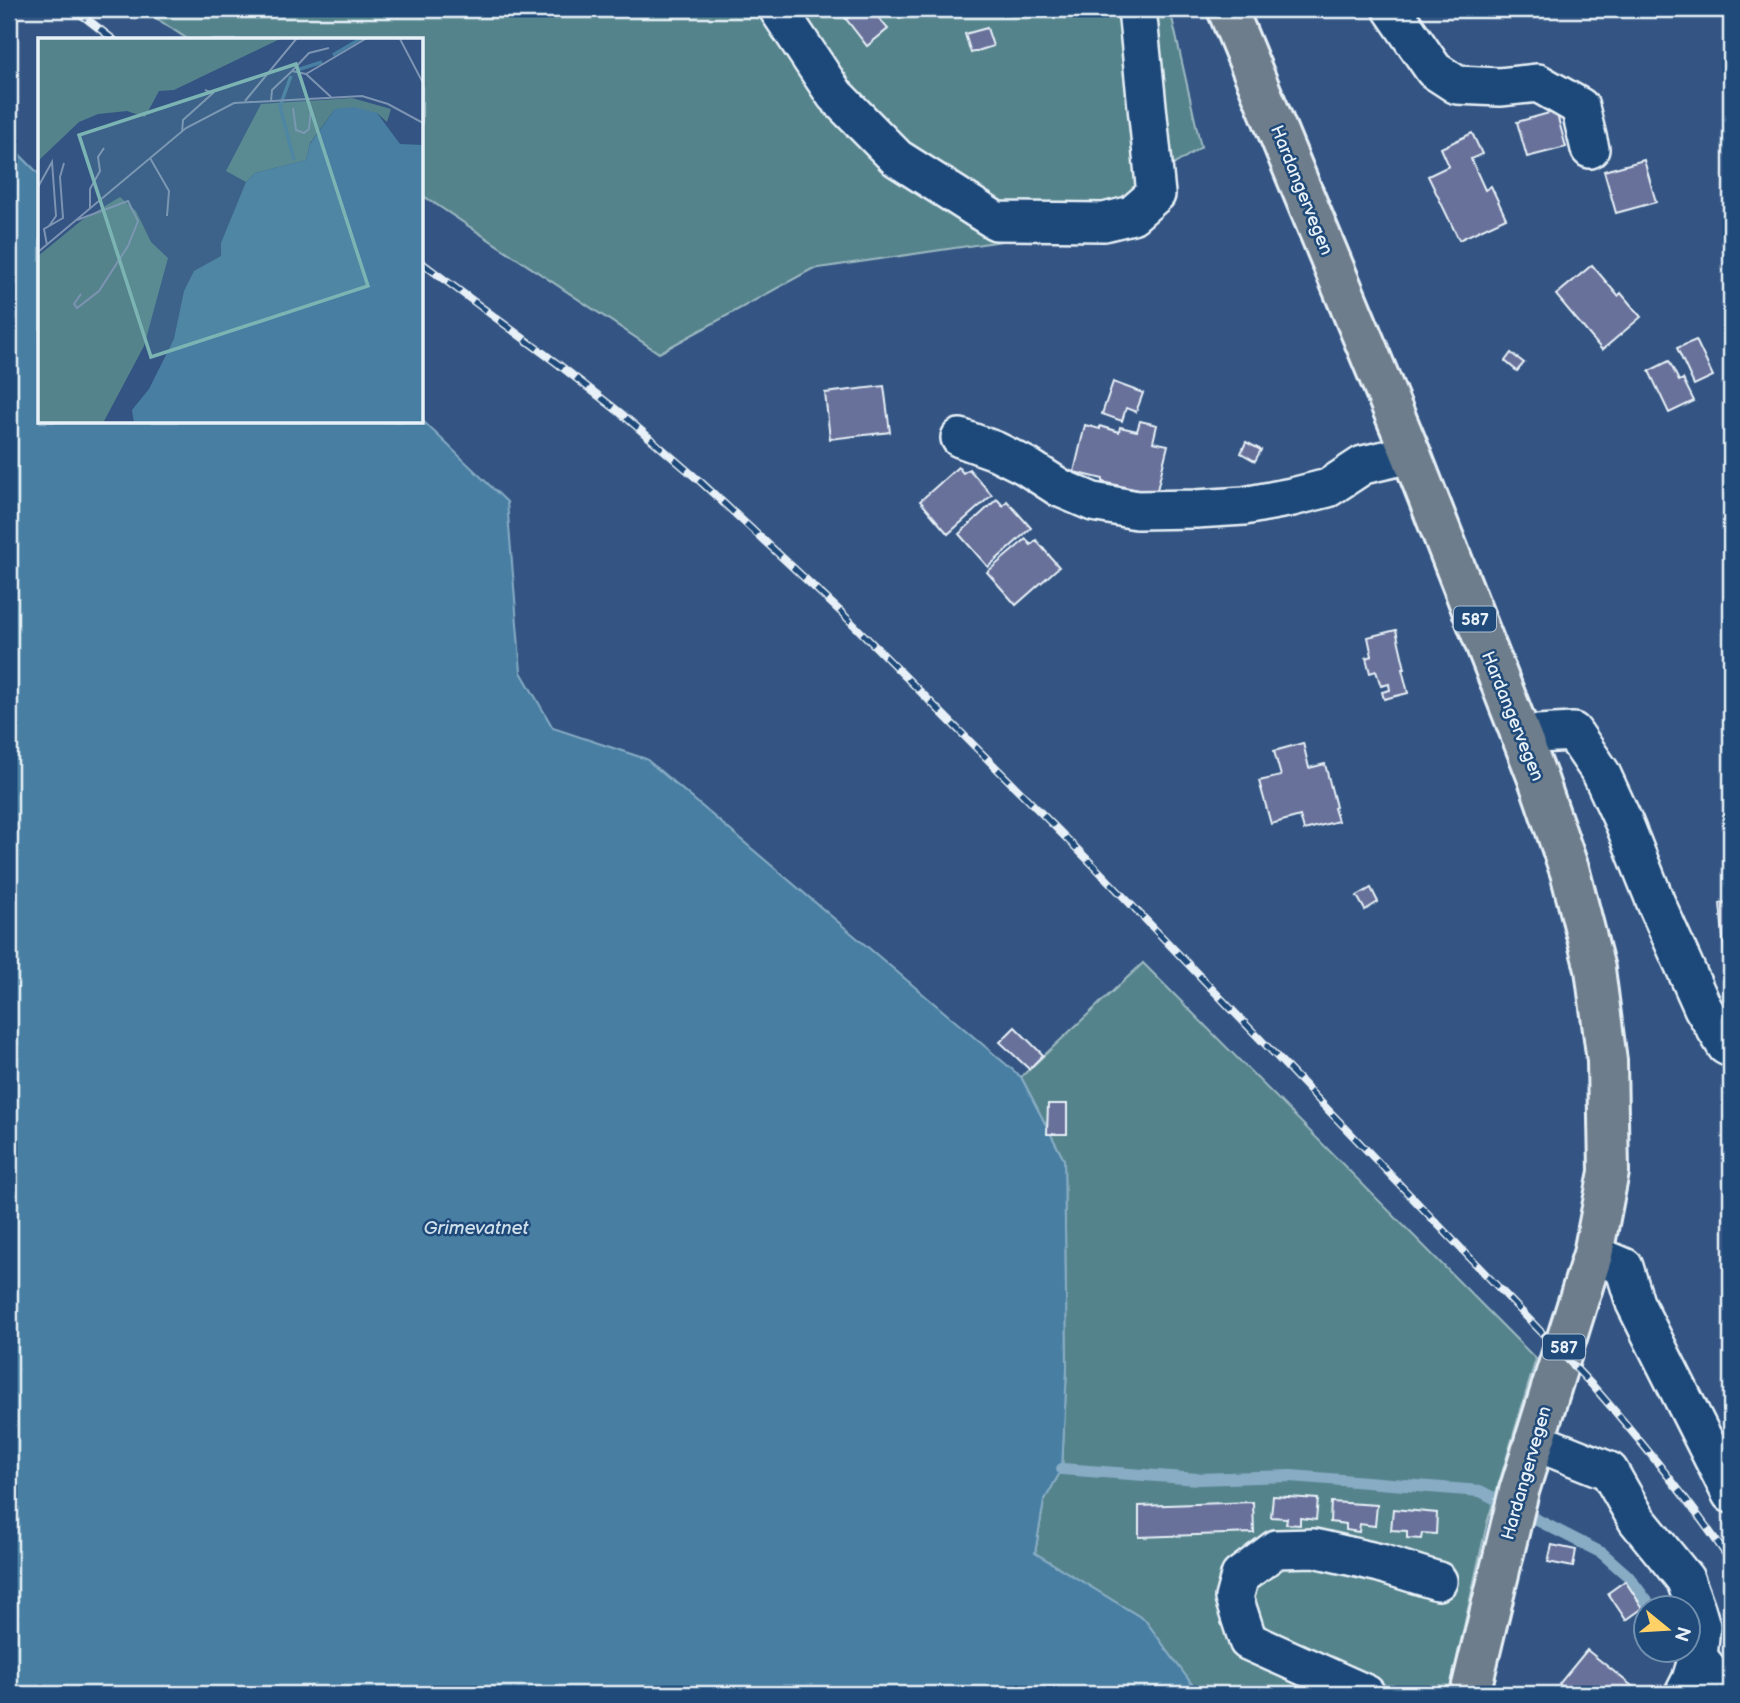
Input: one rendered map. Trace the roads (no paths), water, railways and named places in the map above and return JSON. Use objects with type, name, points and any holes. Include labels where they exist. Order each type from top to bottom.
[{"type":"main road","name":"Hardangervegen","points":[[1227,9],[1411,454],[1538,779],[1570,872],[1595,969],[1607,1061],[1609,1172],[1593,1254],[1519,1491],[1470,1694]]},
{"type":"street","points":[[778,9],[835,95],[897,158],[996,221],[1077,222],[1104,222],[1132,215],[1156,194],[1137,9]]},
{"type":"street","points":[[1392,9],[1434,70],[1457,85],[1500,87],[1538,83],[1580,107],[1590,149]]},
{"type":"street","points":[[960,438],[996,451],[1060,488],[1093,502],[1137,510],[1244,506],[1292,497],[1328,488],[1363,465],[1411,454]]},
{"type":"street","points":[[1520,735],[1573,732],[1601,774],[1624,822],[1656,903],[1703,1008],[1726,1045],[1731,1048]]},
{"type":"street","points":[[1593,1254],[1623,1266],[1635,1303],[1731,1494]]},
{"type":"street","points":[[1534,1441],[1609,1471],[1637,1520],[1685,1579],[1701,1626],[1691,1677],[1727,1694]]},
{"type":"street","points":[[1366,1694],[1248,1642],[1234,1598],[1240,1576],[1276,1549],[1314,1548],[1380,1563],[1438,1581]]},
{"type":"water","name":"Grimevatnet","points":[[9,144],[38,173],[38,424],[424,422],[507,502],[521,672],[553,728],[646,759],[1021,1077],[1064,1160],[1067,1368],[1062,1469],[1044,1501],[1035,1553],[1145,1620],[1199,1694],[9,1694]]},
{"type":"waterway","points":[[1062,1469],[1198,1479],[1291,1476],[1480,1491],[1602,1553],[1628,1576],[1642,1594]]},
{"type":"waterway","points":[[1681,1664],[1684,1671]]},
{"type":"railway","points":[[74,9],[111,38]]},
{"type":"railway","points":[[424,264],[623,415],[702,483],[842,613],[1095,867],[1593,1386],[1665,1472],[1731,1562]]}]
